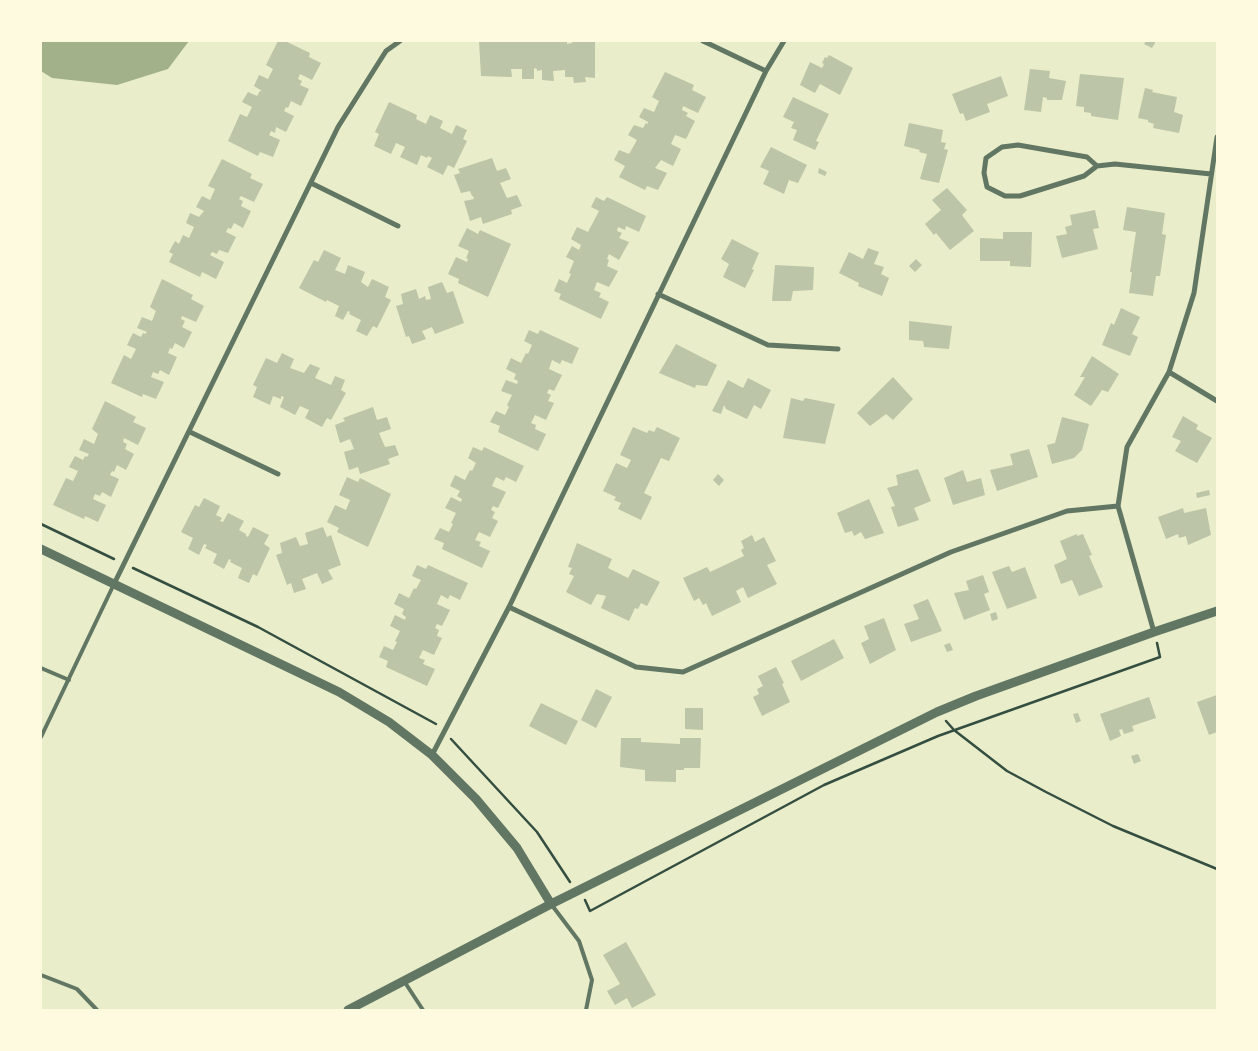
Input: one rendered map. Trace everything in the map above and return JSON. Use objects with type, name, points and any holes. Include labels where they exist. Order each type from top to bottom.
[{"type":"street","points":[[114,584],[338,127],[386,51],[400,41]]},
{"type":"street","points":[[703,41],[766,71]]},
{"type":"street","points":[[432,755],[509,607],[766,71],[784,41]]},
{"type":"street","points":[[1154,632],[1118,506],[1127,447],[1168,372],[1194,294],[1217,137]]},
{"type":"street","points":[[1097,166],[1088,157],[1018,146],[1002,147],[986,158],[984,173],[987,187],[1005,196],[1020,196],[1084,176],[1097,166],[1115,164],[1211,174]]},
{"type":"street","points":[[311,183],[398,226]]},
{"type":"street","points":[[658,294],[768,346],[838,349]]},
{"type":"street","points":[[1168,372],[1217,401]]},
{"type":"street","points":[[190,432],[278,474]]},
{"type":"street","points":[[509,607],[636,667],[683,672],[951,552],[1067,511],[1118,506]]},
{"type":"street","points":[[41,548],[339,692],[389,722],[432,755],[476,799],[517,848],[551,904]]},
{"type":"street","points":[[348,1010],[551,904],[937,712],[976,696],[1217,611]]},
{"type":"lane","points":[[41,737],[114,584]]},
{"type":"lane","points":[[41,668],[69,680]]},
{"type":"lane","points":[[551,904],[579,941],[592,980],[586,1010]]},
{"type":"lane","points":[[41,975],[76,990],[97,1010]]},
{"type":"lane","points":[[404,981],[423,1010]]},
{"type":"path","points":[[537,832],[590,911],[824,785],[954,730],[1160,657],[1154,632]]},
{"type":"path","points":[[954,730],[1007,771],[1046,792],[1112,826],[1217,869]]},
{"type":"shaded area","points":[[41,41],[189,41],[168,69],[117,85],[52,78],[41,71]]},
{"type":"building","points":[[278,41],[285,41],[310,53],[309,57],[321,63],[312,80],[300,74],[298,79],[302,81],[300,85],[309,89],[301,106],[291,101],[288,108],[286,107],[284,111],[294,116],[286,132],[276,127],[275,133],[271,131],[269,135],[280,140],[273,157],[260,152],[258,156],[228,141],[240,114],[247,117],[252,107],[242,102],[248,92],[257,96],[262,91],[254,86],[259,75],[268,79],[273,69],[266,65]]},
{"type":"building","points":[[479,41],[567,41],[567,44],[572,43],[572,41],[595,42],[595,78],[585,77],[586,82],[574,83],[573,77],[565,77],[565,70],[553,71],[554,81],[542,80],[542,70],[537,71],[534,68],[534,79],[522,79],[522,69],[511,69],[512,77],[481,76]]},
{"type":"building","points":[[1146,41],[1156,41],[1152,48],[1144,44]]},
{"type":"building","points":[[829,55],[853,68],[840,95],[820,84],[815,93],[800,85],[810,62],[822,68],[825,57],[827,58]]},
{"type":"building","points":[[1030,69],[1050,71],[1049,78],[1066,81],[1062,100],[1047,100],[1047,98],[1043,97],[1041,112],[1024,110]]},
{"type":"building","points":[[665,72],[694,85],[692,90],[706,97],[698,113],[683,106],[682,110],[688,113],[686,116],[695,121],[686,139],[675,135],[671,144],[681,149],[673,166],[661,160],[655,168],[667,173],[658,190],[647,186],[645,190],[619,177],[625,166],[614,160],[619,150],[629,154],[637,140],[628,135],[634,125],[643,128],[646,123],[648,124],[648,122],[639,117],[644,108],[654,112],[659,101],[652,97]]},
{"type":"building","points":[[1080,74],[1124,78],[1118,120],[1091,116],[1091,113],[1084,112],[1084,107],[1076,106]]},
{"type":"building","points":[[1001,76],[1008,96],[987,104],[990,112],[966,121],[963,113],[960,114],[952,94]]},
{"type":"building","points":[[1145,88],[1153,90],[1152,92],[1177,97],[1174,112],[1183,115],[1179,133],[1153,128],[1154,124],[1148,122],[1148,120],[1138,118]]},
{"type":"building","points":[[793,97],[829,114],[816,141],[819,142],[815,150],[793,140],[797,130],[791,128],[794,122],[783,117]]},
{"type":"building","points":[[389,102],[417,115],[416,119],[426,124],[430,115],[443,121],[440,128],[452,134],[456,125],[467,130],[463,139],[467,141],[454,168],[448,165],[443,175],[427,167],[432,158],[428,156],[427,158],[421,155],[417,165],[400,157],[405,147],[396,143],[391,154],[374,146],[379,134],[375,132]]},
{"type":"building","points":[[909,123],[943,130],[941,142],[946,143],[944,149],[948,150],[939,183],[920,179],[927,154],[904,146]]},
{"type":"building","points":[[771,147],[807,165],[798,183],[789,180],[784,194],[763,184],[769,171],[760,167]]},
{"type":"building","points":[[492,158],[497,171],[506,168],[511,179],[500,183],[507,198],[517,195],[522,206],[511,210],[512,214],[483,224],[481,217],[470,221],[464,201],[474,199],[473,196],[470,191],[461,193],[454,175],[460,173],[458,169]]},
{"type":"building","points":[[222,159],[252,174],[250,178],[263,184],[254,202],[241,196],[239,199],[243,201],[241,206],[251,211],[243,228],[234,223],[231,229],[228,228],[226,232],[236,237],[228,253],[219,250],[217,254],[212,252],[210,255],[224,262],[216,279],[202,272],[200,277],[169,262],[173,254],[169,252],[175,241],[179,244],[183,235],[189,238],[194,227],[186,223],[190,213],[199,217],[204,211],[196,207],[202,196],[210,200],[215,189],[208,186]]},
{"type":"building","points":[[819,168],[827,172],[825,176],[818,173]]},
{"type":"building","points":[[947,188],[967,210],[962,215],[974,231],[950,250],[936,233],[934,235],[925,224],[941,210],[932,200]]},
{"type":"building","points":[[596,197],[604,201],[607,197],[646,216],[639,232],[626,226],[625,230],[618,227],[617,231],[622,233],[619,238],[629,242],[619,260],[609,254],[607,266],[618,271],[609,287],[597,282],[594,290],[601,293],[599,297],[609,302],[601,319],[559,299],[561,294],[554,291],[559,279],[567,283],[574,261],[566,257],[572,246],[579,250],[581,245],[571,239],[577,227],[588,232],[599,211],[591,207]]},
{"type":"building","points":[[1127,207],[1165,213],[1162,234],[1166,235],[1160,276],[1156,276],[1153,296],[1129,293],[1136,232],[1123,230]]},
{"type":"building","points":[[1095,210],[1099,228],[1093,229],[1098,249],[1062,258],[1056,236],[1067,234],[1065,227],[1072,225],[1070,215]]},
{"type":"building","points":[[467,228],[478,234],[480,230],[511,244],[488,297],[458,283],[459,279],[448,274],[456,257],[467,262],[468,259],[466,258],[469,251],[458,246]]},
{"type":"building","points":[[1003,232],[1032,232],[1031,267],[1010,266],[1010,261],[980,261],[980,238],[1003,239]]},
{"type":"building","points":[[732,239],[759,253],[752,269],[754,270],[745,288],[723,277],[729,264],[721,259]]},
{"type":"building","points":[[868,248],[879,252],[874,264],[884,267],[881,274],[889,278],[882,296],[858,286],[859,283],[839,273],[849,252],[863,259]]},
{"type":"building","points":[[324,250],[341,258],[335,270],[345,274],[348,265],[365,272],[361,282],[368,287],[372,279],[389,287],[385,297],[391,300],[377,328],[373,326],[367,336],[356,331],[361,320],[349,314],[350,312],[348,311],[343,320],[335,316],[339,306],[327,300],[326,302],[299,288],[314,260],[318,262]]},
{"type":"building","points":[[916,259],[922,265],[915,272],[909,266]]},
{"type":"building","points":[[775,265],[814,267],[813,290],[793,291],[791,301],[772,301]]},
{"type":"building","points":[[162,279],[193,295],[191,299],[204,306],[196,322],[182,316],[181,319],[185,321],[182,327],[192,332],[184,348],[175,343],[172,349],[170,348],[168,353],[177,357],[169,375],[160,370],[158,374],[153,372],[151,377],[164,382],[156,399],[143,394],[142,397],[111,383],[124,355],[131,359],[136,349],[127,345],[133,333],[141,337],[143,333],[147,332],[137,328],[142,317],[152,321],[156,311],[150,307]]},
{"type":"building","points":[[442,282],[447,293],[453,291],[464,323],[435,334],[432,327],[422,331],[426,339],[412,344],[409,336],[406,337],[396,306],[403,304],[401,294],[416,289],[419,299],[425,296],[426,300],[431,299],[428,287]]},
{"type":"building","points":[[1121,308],[1140,317],[1132,334],[1138,337],[1130,356],[1102,345],[1111,323],[1114,325]]},
{"type":"building","points":[[909,321],[952,326],[949,349],[924,347],[923,341],[909,340]]},
{"type":"building","points":[[529,330],[538,334],[540,330],[579,348],[572,364],[562,360],[560,364],[552,360],[549,369],[562,375],[554,391],[549,389],[547,393],[551,395],[548,401],[554,403],[546,420],[535,415],[531,423],[536,425],[535,429],[546,434],[538,451],[498,432],[500,426],[490,422],[496,411],[505,415],[509,407],[507,405],[512,395],[501,391],[506,380],[517,384],[518,381],[514,379],[516,374],[506,369],[511,358],[521,363],[526,353],[528,354],[532,345],[524,341]]},
{"type":"building","points":[[676,344],[717,365],[707,386],[696,385],[695,388],[659,373]]},
{"type":"building","points":[[282,353],[294,359],[290,368],[304,373],[310,364],[320,368],[315,378],[331,385],[335,376],[345,380],[341,390],[346,393],[331,420],[327,418],[322,427],[305,418],[309,410],[300,406],[295,415],[280,407],[284,397],[281,396],[281,399],[273,396],[270,405],[253,397],[257,387],[253,385],[266,358],[277,363]]},
{"type":"building","points":[[1092,356],[1119,374],[1108,392],[1102,390],[1091,406],[1074,395],[1085,377],[1080,377]]},
{"type":"building","points":[[893,377],[913,399],[893,420],[886,414],[870,426],[857,413]]},
{"type":"building","points":[[748,378],[771,390],[761,409],[754,405],[747,419],[726,409],[724,405],[721,414],[712,411],[728,380],[743,388]]},
{"type":"building","points":[[791,398],[803,401],[805,398],[835,404],[825,444],[783,438]]},
{"type":"building","points":[[105,401],[136,417],[133,422],[146,428],[138,445],[124,438],[123,442],[127,444],[125,449],[134,454],[126,470],[117,465],[114,472],[112,471],[110,475],[119,479],[111,497],[102,492],[100,496],[95,494],[93,499],[106,505],[98,522],[85,516],[84,519],[53,505],[66,478],[73,481],[78,471],[69,467],[75,456],[83,460],[89,454],[79,450],[84,439],[94,444],[98,434],[92,429]]},
{"type":"building","points":[[373,407],[377,420],[387,417],[391,429],[379,433],[385,447],[395,445],[399,455],[388,459],[390,464],[360,474],[358,467],[349,470],[344,452],[354,449],[350,439],[340,443],[335,425],[345,421],[343,418]]},
{"type":"building","points":[[1183,416],[1198,425],[1196,429],[1212,438],[1197,463],[1175,451],[1181,441],[1172,437]]},
{"type":"building","points":[[1062,417],[1089,424],[1082,450],[1074,458],[1052,464],[1047,445],[1055,443]]},
{"type":"building","points":[[633,427],[647,433],[649,430],[654,432],[657,427],[680,438],[669,461],[661,458],[644,493],[652,497],[641,520],[618,509],[621,503],[614,500],[616,497],[603,491],[616,463],[627,468],[631,460],[620,455]]},
{"type":"building","points":[[473,447],[482,451],[484,447],[524,466],[516,482],[506,477],[504,481],[496,477],[492,486],[506,492],[498,508],[493,506],[491,510],[495,512],[492,518],[498,521],[490,537],[479,532],[475,540],[481,542],[479,546],[490,551],[482,568],[442,549],[444,543],[434,539],[440,528],[449,532],[453,524],[451,523],[456,513],[445,508],[451,497],[461,502],[462,499],[457,496],[460,491],[450,486],[455,475],[465,480],[470,470],[472,471],[476,463],[468,458]]},
{"type":"building","points":[[1029,449],[1038,477],[997,491],[990,470],[1013,465],[1010,454]]},
{"type":"building","points":[[918,469],[931,501],[914,508],[919,520],[898,527],[891,507],[895,506],[887,488],[898,485],[896,475]]},
{"type":"building","points":[[963,470],[967,482],[981,478],[985,495],[953,505],[944,478]]},
{"type":"building","points":[[718,474],[724,480],[719,486],[713,480]]},
{"type":"building","points":[[347,477],[358,482],[360,478],[391,494],[368,547],[337,532],[339,528],[327,522],[335,505],[346,510],[350,500],[339,495]]},
{"type":"building","points":[[1209,490],[1210,495],[1197,498],[1196,493]]},
{"type":"building","points":[[204,498],[220,506],[216,515],[222,518],[220,521],[223,522],[228,513],[244,521],[239,530],[246,534],[246,536],[248,537],[253,527],[269,535],[264,544],[270,548],[257,576],[253,574],[249,583],[238,578],[242,568],[230,562],[231,560],[229,559],[224,569],[213,563],[217,554],[205,548],[207,545],[204,544],[199,555],[188,549],[193,538],[181,532],[195,505],[199,507]]},
{"type":"building","points":[[869,499],[884,533],[865,539],[861,532],[854,536],[852,531],[845,533],[837,513]]},
{"type":"building","points":[[1183,508],[1184,513],[1206,508],[1211,535],[1188,545],[1186,536],[1179,538],[1178,534],[1166,539],[1158,517]]},
{"type":"building","points":[[323,527],[327,537],[331,535],[341,565],[328,570],[333,579],[322,584],[317,573],[302,579],[306,589],[294,593],[291,583],[287,585],[276,555],[282,553],[280,543],[296,537],[300,546],[308,544],[305,533]]},
{"type":"building","points":[[1077,534],[1077,536],[1083,534],[1092,555],[1089,556],[1103,587],[1079,596],[1072,580],[1061,584],[1054,565],[1067,559],[1060,541]]},
{"type":"building","points":[[752,535],[755,542],[764,537],[776,561],[767,565],[777,584],[748,598],[743,587],[736,591],[741,602],[712,616],[706,603],[703,605],[699,598],[694,601],[683,578],[707,567],[710,572],[744,556],[741,550],[744,548],[741,541]]},
{"type":"building","points":[[577,543],[612,559],[608,568],[628,578],[633,569],[660,582],[647,606],[641,603],[638,609],[635,608],[629,621],[601,608],[606,596],[597,594],[591,605],[566,592],[574,576],[569,574],[572,568],[568,567]]},
{"type":"building","points":[[417,565],[426,569],[428,565],[468,583],[460,600],[450,595],[448,599],[441,595],[437,604],[450,610],[442,626],[437,624],[435,628],[439,630],[437,636],[442,638],[434,655],[423,650],[419,658],[425,660],[423,664],[435,669],[427,686],[386,667],[388,661],[379,657],[384,646],[393,650],[397,642],[395,641],[400,631],[390,626],[395,615],[405,620],[406,617],[402,614],[404,609],[394,604],[399,593],[409,598],[414,588],[416,589],[421,580],[412,576]]},
{"type":"building","points":[[1009,566],[1012,572],[1025,567],[1037,598],[1007,609],[992,572]]},
{"type":"building","points":[[983,575],[989,592],[984,594],[990,610],[964,620],[954,593],[969,590],[966,581]]},
{"type":"building","points":[[928,599],[942,631],[911,642],[904,624],[919,619],[913,605]]},
{"type":"building","points":[[996,612],[998,619],[992,621],[990,614]]},
{"type":"building","points":[[884,618],[896,650],[870,664],[861,643],[869,639],[864,626]]},
{"type":"building","points":[[834,639],[844,658],[801,681],[791,661]]},
{"type":"building","points":[[950,643],[953,650],[947,652],[944,645]]},
{"type":"building","points":[[776,667],[790,702],[762,716],[753,697],[759,694],[757,689],[763,686],[758,676]]},
{"type":"building","points":[[596,689],[612,697],[596,728],[581,720]]},
{"type":"building","points":[[1217,695],[1217,732],[1209,735],[1197,702]]},
{"type":"building","points":[[1149,697],[1156,718],[1132,726],[1134,731],[1124,734],[1122,729],[1119,730],[1121,736],[1110,741],[1100,714]]},
{"type":"building","points":[[541,703],[578,721],[566,745],[529,726]]},
{"type":"building","points":[[685,708],[703,708],[703,730],[685,729]]},
{"type":"building","points":[[1078,713],[1081,721],[1076,723],[1073,714]]},
{"type":"building","points":[[621,738],[641,738],[641,742],[680,744],[680,738],[701,738],[700,768],[676,770],[676,782],[645,781],[645,770],[620,767]]},
{"type":"building","points":[[1138,754],[1141,761],[1134,764],[1131,756]]},
{"type":"building","points":[[626,942],[656,995],[632,1008],[627,998],[615,1005],[607,991],[620,984],[603,955]]}]
